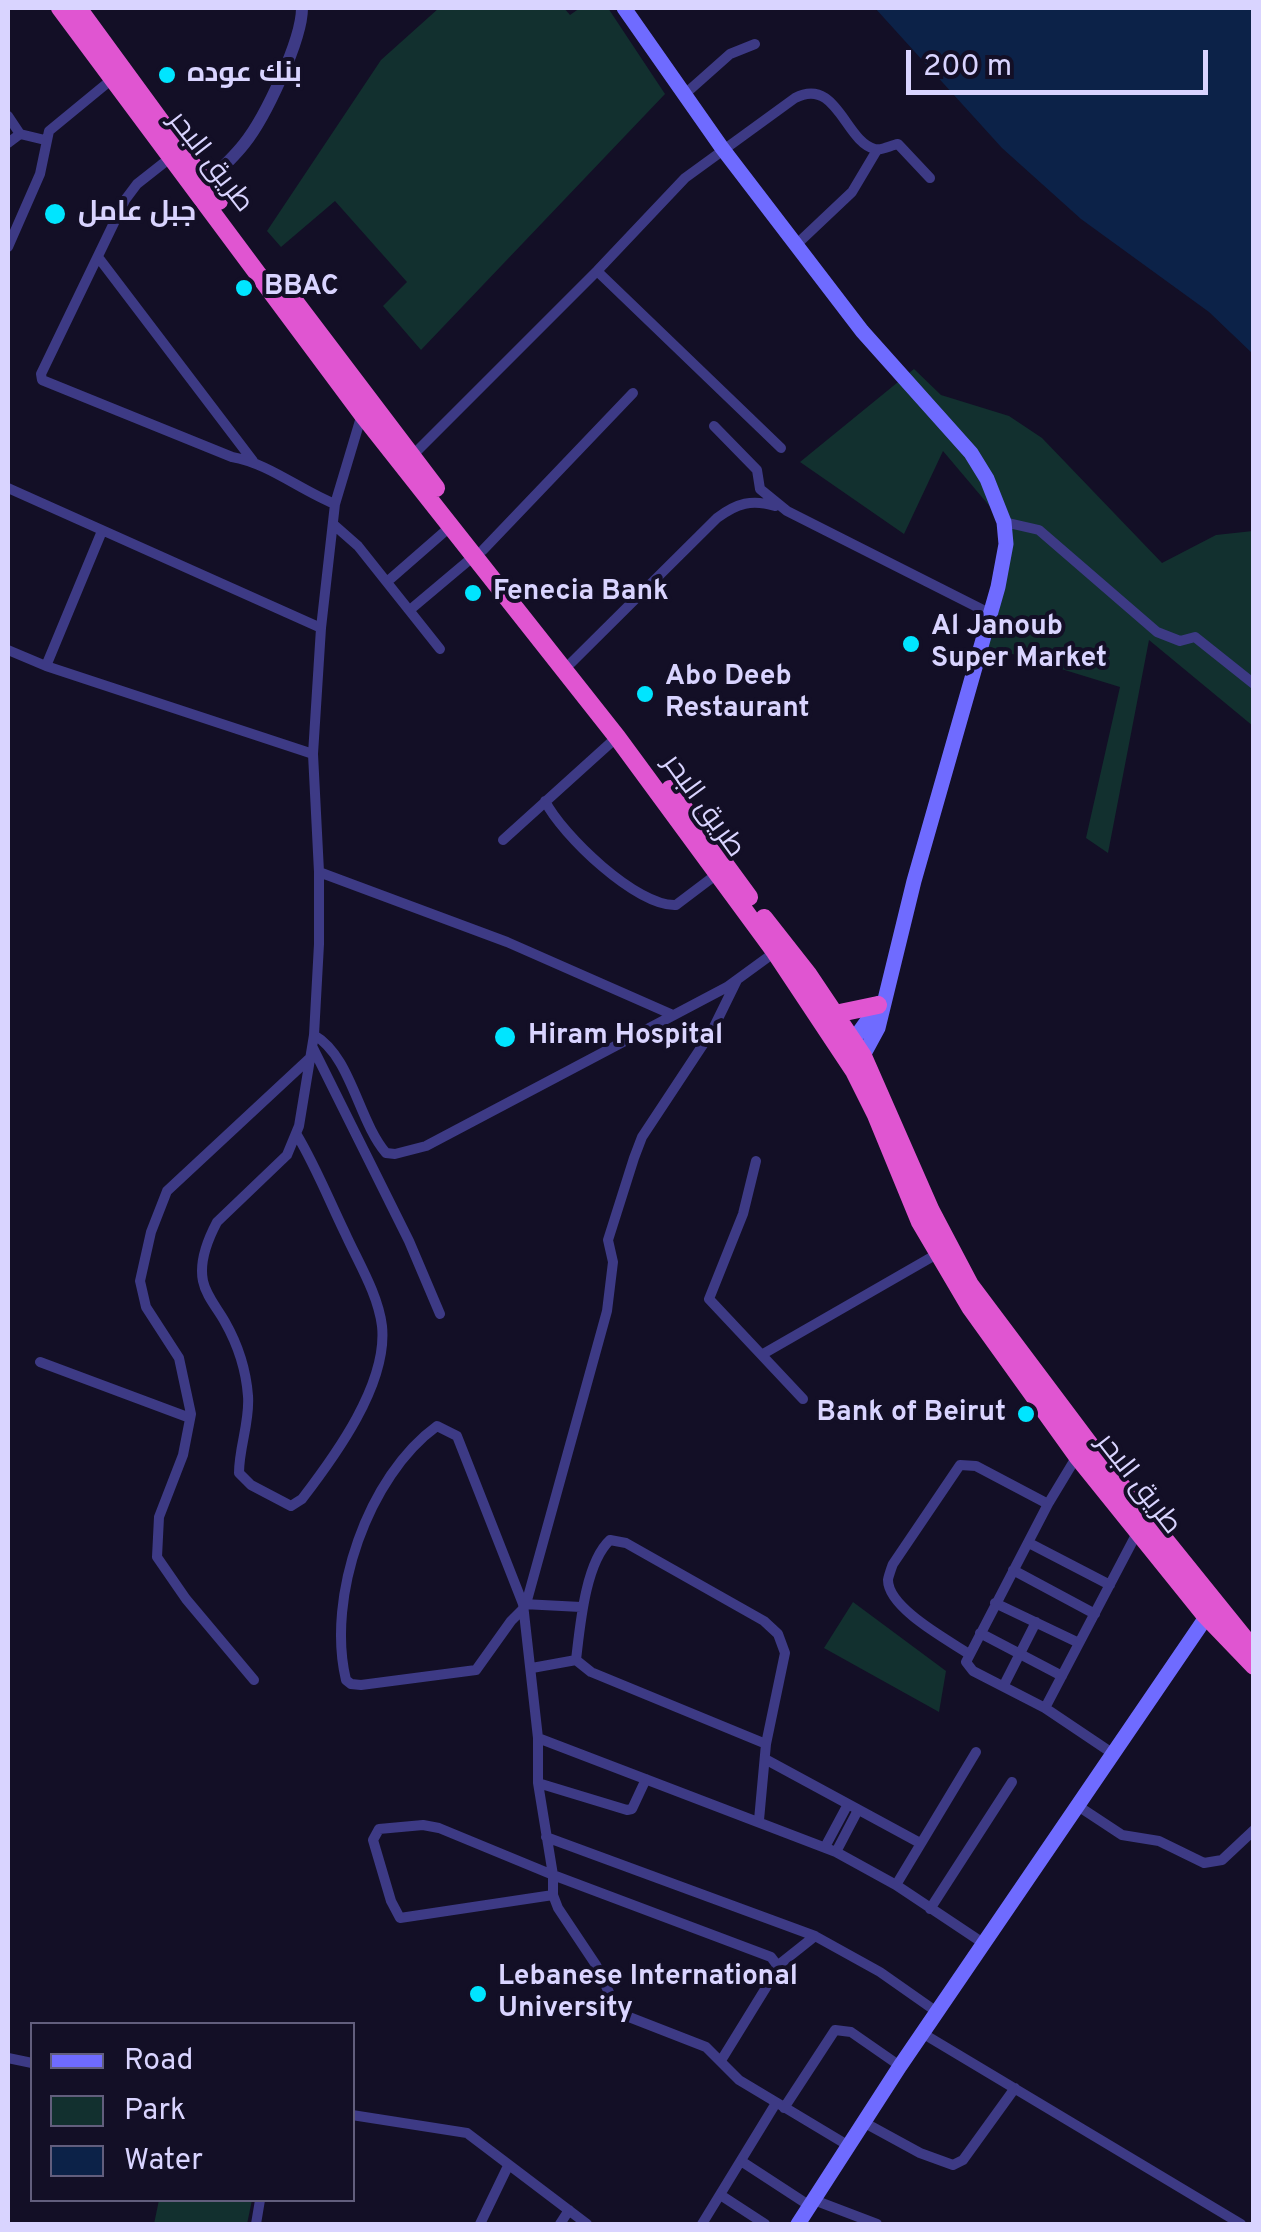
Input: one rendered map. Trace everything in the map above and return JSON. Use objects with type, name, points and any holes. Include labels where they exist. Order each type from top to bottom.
[{"type":"highway","name":"طريق البحر","points":[[60,8],[362,414],[407,460],[451,526],[571,663],[686,808],[835,1014],[970,1284],[1254,1666]]},
{"type":"highway","name":"طريق البحر","points":[[78,8],[407,460],[854,1055],[937,1254],[970,1307],[1138,1531],[1211,1610],[1254,1649]]},
{"type":"highway","points":[[835,1014],[881,1003]]},
{"type":"main road","points":[[624,8],[722,148],[862,331],[971,452],[1004,522],[1004,562],[881,1003],[878,1028],[854,1055]]},
{"type":"main road","points":[[798,2224],[922,2032],[1211,1610]]},
{"type":"street","points":[[206,183],[242,148],[260,120],[298,36],[302,8]]},
{"type":"street","points":[[685,94],[730,54],[755,44]]},
{"type":"street","points":[[8,246],[40,174],[45,140],[58,121],[111,80]]},
{"type":"street","points":[[407,460],[685,178],[795,98],[811,92],[829,102],[869,146],[877,150],[898,144],[930,178]]},
{"type":"street","points":[[8,116],[20,134],[45,140]]},
{"type":"street","points":[[8,143],[20,134]]},
{"type":"street","points":[[796,244],[852,192],[877,150]]},
{"type":"street","points":[[170,158],[131,191],[41,374],[42,380],[232,457],[253,460]]},
{"type":"street","points":[[98,257],[253,460],[294,486],[335,504]]},
{"type":"street","points":[[597,271],[781,448]]},
{"type":"street","points":[[411,610],[478,553],[633,393]]},
{"type":"street","points":[[298,1136],[368,1282],[379,1313],[382,1344],[370,1385],[348,1434],[302,1499],[291,1506],[250,1484],[240,1472],[248,1424],[243,1366],[238,1348],[205,1289],[202,1270],[217,1222],[288,1154],[298,1136],[312,1047],[320,872],[312,754],[322,628],[335,504],[362,414]]},
{"type":"street","points":[[714,426],[757,470],[760,489],[787,511]]},
{"type":"street","points":[[8,488],[322,628]]},
{"type":"street","points":[[571,663],[725,512],[754,501],[787,511],[990,613]]},
{"type":"street","points":[[1004,522],[1039,530],[1154,630],[1175,640],[1195,637],[1254,684]]},
{"type":"street","points":[[333,524],[388,581],[440,649]]},
{"type":"street","points":[[388,581],[451,526]]},
{"type":"street","points":[[46,666],[102,532]]},
{"type":"street","points":[[8,650],[312,754]]},
{"type":"street","points":[[502,840],[616,738]]},
{"type":"street","points":[[546,801],[556,819],[610,875],[664,903],[676,904],[717,874]]},
{"type":"street","points":[[320,872],[507,942],[673,1015]]},
{"type":"street","points":[[254,1680],[197,1613],[157,1556],[159,1517],[182,1455],[190,1418],[189,1394],[179,1358],[146,1307],[141,1292],[150,1232],[168,1191],[312,1047],[332,1047],[374,1136],[386,1153],[395,1154],[426,1146],[609,1052],[736,980],[775,952]]},
{"type":"street","points":[[736,980],[712,1031],[642,1137],[634,1158],[608,1240],[613,1262],[606,1311],[524,1606],[476,1670],[362,1685],[346,1680],[341,1621],[358,1537],[386,1485],[418,1440],[437,1426],[457,1436],[524,1606],[538,1738],[538,1783],[558,1908],[620,2010],[706,2046],[739,2080],[848,2146]]},
{"type":"street","points":[[312,1047],[409,1242],[440,1314]]},
{"type":"street","points":[[756,1161],[732,1246],[709,1300],[803,1399]]},
{"type":"street","points":[[764,1354],[937,1254]]},
{"type":"street","points":[[40,1362],[190,1418]]},
{"type":"street","points":[[1078,1456],[995,1602],[969,1654],[968,1667],[1045,1708],[1112,1753]]},
{"type":"street","points":[[969,1654],[904,1610],[889,1585],[893,1564],[960,1465],[976,1466],[1048,1504]]},
{"type":"street","points":[[1045,1708],[1138,1531]]},
{"type":"street","points":[[576,1660],[581,1607],[606,1542],[618,1540],[764,1621],[784,1644],[785,1654],[766,1744],[759,1820]]},
{"type":"street","points":[[1028,1543],[1110,1585]]},
{"type":"street","points":[[1013,1570],[1094,1614]]},
{"type":"street","points":[[995,1602],[1079,1643]]},
{"type":"street","points":[[524,1606],[581,1607]]},
{"type":"street","points":[[1004,1685],[1036,1622]]},
{"type":"street","points":[[980,1633],[1062,1676]]},
{"type":"street","points":[[532,1668],[576,1660]]},
{"type":"street","points":[[576,1660],[590,1672],[766,1744]]},
{"type":"street","points":[[538,1738],[830,1850],[896,1885],[984,1943]]},
{"type":"street","points":[[896,1885],[976,1752]]},
{"type":"street","points":[[766,1760],[920,1844]]},
{"type":"street","points":[[538,1783],[627,1810],[632,1809],[646,1778]]},
{"type":"street","points":[[930,1909],[1012,1782]]},
{"type":"street","points":[[1078,1806],[1122,1835],[1159,1841],[1204,1864],[1222,1860],[1254,1830]]},
{"type":"street","points":[[830,1850],[853,1807]]},
{"type":"street","points":[[553,1895],[400,1918],[373,1840],[379,1830],[430,1825],[771,1956],[776,1967]]},
{"type":"street","points":[[546,1837],[816,1936],[880,1972],[936,2012]]},
{"type":"street","points":[[722,2059],[765,1992],[776,1967],[816,1936]]},
{"type":"street","points":[[702,2224],[741,2161],[835,2030],[851,2032],[900,2066]]},
{"type":"street","points":[[922,2032],[1241,2224]]},
{"type":"street","points":[[865,2122],[920,2153],[953,2164],[963,2160],[1015,2088]]},
{"type":"street","points":[[355,2115],[467,2133],[587,2224]]},
{"type":"street","points":[[741,2161],[812,2203],[877,2224]]},
{"type":"street","points":[[480,2224],[508,2166]]},
{"type":"street","points":[[722,2196],[766,2224]]},
{"type":"street","points":[[560,2224],[568,2210]]},
{"type":"green space","points":[[439,8],[564,8],[570,15],[580,8],[608,8],[665,94],[421,350],[383,306],[407,282],[335,201],[281,247],[267,231],[381,60]]},
{"type":"green space","points":[[914,369],[941,395],[1009,416],[1042,438],[1162,563],[1216,535],[1253,531],[1253,726],[1149,640],[1108,853],[1086,838],[1120,687],[980,644],[1003,522],[943,451],[904,534],[800,462]]},
{"type":"green space","points":[[853,1602],[946,1671],[939,1712],[824,1648]]},
{"type":"green space","points":[[159,2202],[252,2202],[247,2224],[154,2224]]},
{"type":"water","points":[[875,8],[1253,8],[1253,354],[1209,312],[1081,219],[1002,148]]},
{"type":"place","name":"بنك عوده","points":[[167,75]]},
{"type":"place","name":"جبل عامل","points":[[55,214]]},
{"type":"place","name":"BBAC","points":[[244,288]]},
{"type":"place","name":"Fenecia Bank","points":[[473,593]]},
{"type":"place","name":"Al Janoub Super Market","points":[[911,644]]},
{"type":"place","name":"Abo Deeb Restaurant","points":[[645,694]]},
{"type":"place","name":"Hiram Hospital","points":[[505,1037]]},
{"type":"place","name":"Bank of Beirut","points":[[1026,1414]]},
{"type":"place","name":"Lebanese International University","points":[[478,1994]]}]
